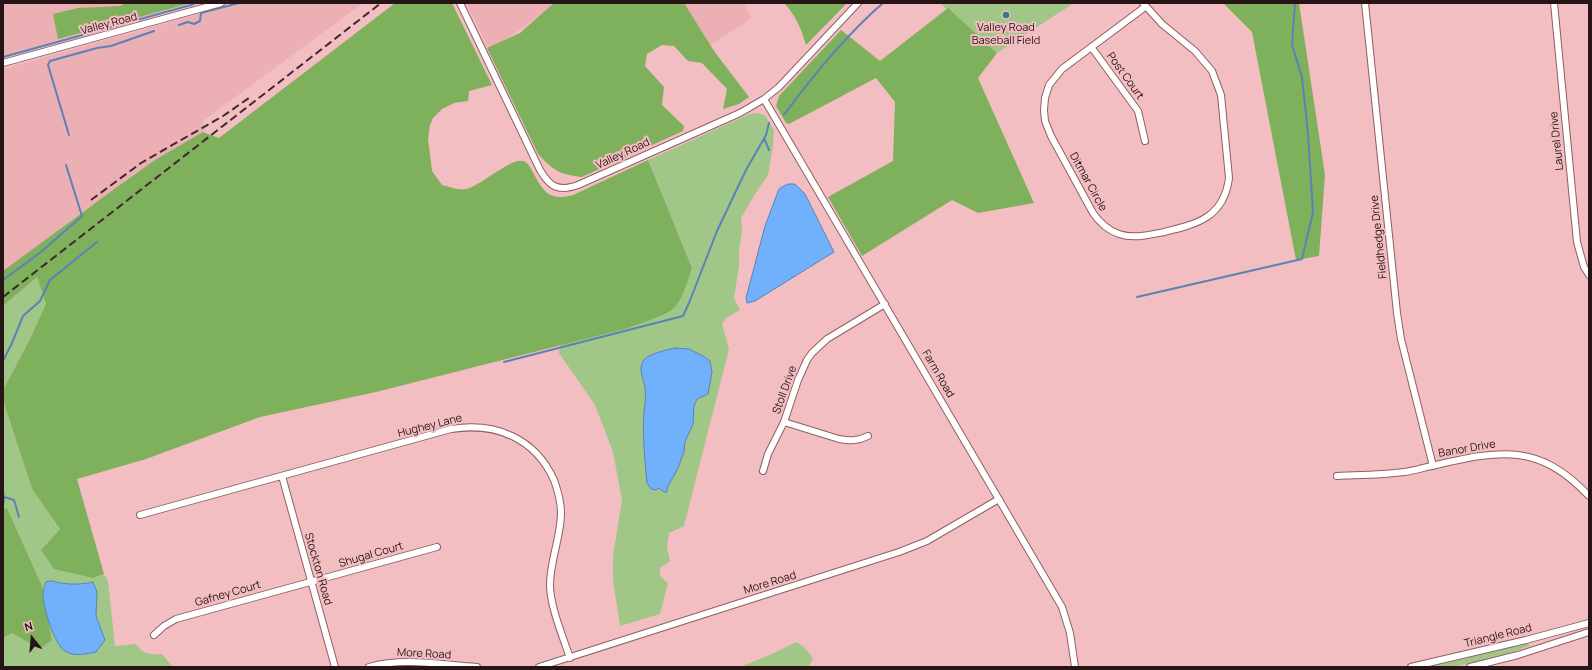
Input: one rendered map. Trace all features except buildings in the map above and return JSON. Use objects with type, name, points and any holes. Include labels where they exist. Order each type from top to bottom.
[{"type":"street","name":"Valley Road","points":[[3,63],[221,3]]},
{"type":"street","name":"Valley Road","points":[[460,3],[540,170],[550,184],[558,188],[569,188],[578,185],[740,113],[764,99],[788,78],[858,3]]},
{"type":"street","name":"Fieldhedge Drive","points":[[1365,3],[1397,313],[1433,466]]},
{"type":"street","name":"Laurel Drive","points":[[1554,3],[1578,242],[1582,262],[1589,275]]},
{"type":"street","name":"Ditmar Circle","points":[[1144,5],[1162,24],[1204,60],[1212,71],[1221,95],[1229,165],[1228,184],[1223,200],[1215,211],[1204,220],[1188,226],[1133,237],[1120,235],[1107,229],[1101,224],[1093,213],[1051,136],[1045,121],[1044,110],[1045,98],[1049,85],[1062,69],[1092,48],[1144,5]]},
{"type":"street","name":"Post Court","points":[[1092,48],[1138,111],[1145,141]]},
{"type":"street","name":"Farm Road","points":[[764,99],[1062,606],[1070,633],[1074,667]]},
{"type":"street","name":"Stoll Drive","points":[[763,471],[768,454],[784,422],[798,380],[807,360],[812,353],[827,339],[885,304]]},
{"type":"street","points":[[784,422],[848,441],[861,439],[868,436]]},
{"type":"street","name":"Hughey Lane","points":[[140,515],[451,429],[468,426],[488,428],[517,438],[540,458],[550,472],[558,490],[561,521],[550,584],[553,604],[570,658]]},
{"type":"street","name":"Banor Drive","points":[[1337,476],[1404,472],[1494,453],[1527,456],[1559,469],[1577,483],[1589,496]]},
{"type":"street","name":"Stockton Road","points":[[282,476],[335,667]]},
{"type":"street","name":"More Road","points":[[540,667],[906,550],[927,542],[999,499]]},
{"type":"street","name":"Shugal Court","points":[[311,581],[437,547]]},
{"type":"street","name":"Gafney Court","points":[[154,635],[164,626],[176,619],[311,581]]},
{"type":"street","name":"Triangle Road","points":[[1411,667],[1512,644],[1589,623]]},
{"type":"street","name":"Triangle Road","points":[[1470,667],[1518,655],[1589,632]]},
{"type":"street","name":"More Road","points":[[369,667],[385,663],[401,662],[477,667]]},
{"type":"shaded area","points":[[3,3],[193,3],[3,56]]},
{"type":"shaded area","points":[[238,3],[363,3],[203,121],[205,131],[79,214],[3,274],[3,69]]},
{"type":"shaded area","points":[[466,3],[557,3],[490,51]]},
{"type":"shaded area","points":[[680,3],[743,3],[752,18],[709,46]]},
{"type":"green space","points":[[126,3],[191,3],[58,39],[53,14],[78,8],[120,6]]},
{"type":"green space","points":[[395,3],[452,3],[492,85],[469,91],[468,101],[454,103],[442,109],[433,118],[430,125],[428,139],[432,171],[442,185],[457,189],[466,189],[517,161],[523,161],[529,165],[539,183],[547,192],[557,197],[564,197],[573,195],[648,160],[692,268],[680,300],[674,308],[665,314],[625,329],[376,392],[260,417],[146,459],[77,479],[104,574],[93,578],[54,569],[41,550],[60,529],[32,489],[3,400],[3,390],[28,343],[46,304],[37,277],[3,306],[3,271],[155,160],[203,132],[219,138]]},
{"type":"green space","points":[[554,3],[684,3],[714,51],[749,97],[739,104],[723,109],[727,89],[702,63],[688,61],[674,46],[662,45],[647,54],[645,66],[664,87],[662,105],[684,126],[683,131],[582,177],[568,175],[557,171],[538,154],[487,48],[520,33]]},
{"type":"green space","points":[[784,3],[847,3],[806,45],[798,22]]},
{"type":"green space","points":[[940,3],[1074,3],[997,53]]},
{"type":"green space","points":[[1223,3],[1299,3],[1325,175],[1319,256],[1296,260],[1252,32]]},
{"type":"green space","points":[[948,8],[997,53],[978,78],[1034,203],[978,213],[952,200],[862,256],[828,197],[893,161],[895,102],[876,78],[789,124],[786,123],[776,106],[779,96],[841,30],[880,61]]},
{"type":"green space","points":[[757,113],[764,115],[767,118],[774,130],[768,175],[741,218],[742,231],[739,266],[734,298],[740,310],[726,318],[722,324],[729,349],[684,526],[669,533],[667,547],[670,561],[660,568],[660,576],[668,583],[660,614],[620,626],[613,580],[613,556],[622,500],[613,452],[595,405],[559,353],[560,345],[625,329],[653,319],[674,308],[692,268],[648,160],[750,114]]},
{"type":"green space","points":[[37,277],[46,304],[28,343],[3,390],[3,306]]},
{"type":"green space","points":[[3,400],[32,489],[60,529],[41,550],[93,578],[104,574],[108,581],[115,646],[136,644],[144,652],[162,654],[173,667],[3,667],[3,638],[12,633],[40,649],[52,640],[42,586],[7,508],[3,509]]},
{"type":"green space","points":[[7,508],[42,586],[52,640],[40,649],[12,633],[3,638],[3,509]]},
{"type":"green space","points":[[796,642],[804,647],[813,658],[809,667],[740,667],[774,653]]},
{"type":"green space","points":[[1529,644],[1529,646],[1504,655],[1453,667],[1428,667]]},
{"type":"water","points":[[788,184],[795,184],[805,194],[834,252],[755,301],[747,303],[746,298],[765,226],[779,189]]},
{"type":"water","points":[[676,348],[689,349],[703,356],[710,361],[712,372],[708,394],[697,399],[694,406],[693,424],[685,442],[684,452],[678,468],[667,488],[667,492],[664,492],[659,488],[656,490],[651,489],[647,483],[643,429],[645,391],[641,368],[645,358],[658,352]]},
{"type":"water","points":[[52,581],[72,584],[93,582],[97,592],[96,616],[105,640],[96,652],[89,654],[72,654],[65,651],[57,641],[50,624],[43,597],[46,582]]},
{"type":"waterway","points":[[3,57],[195,3]]},
{"type":"waterway","points":[[179,25],[188,22],[194,24],[200,21],[201,13],[239,3]]},
{"type":"waterway","points":[[784,115],[830,56],[883,3]]},
{"type":"waterway","points":[[1137,297],[1302,259],[1313,212],[1308,134],[1302,77],[1292,45],[1295,3]]},
{"type":"waterway","points":[[69,135],[48,65],[50,61],[97,48],[111,46],[154,31]]},
{"type":"waterway","points":[[504,362],[683,316],[717,231],[746,170],[766,135],[769,123]]},
{"type":"waterway","points":[[764,138],[769,150]]},
{"type":"waterway","points":[[3,280],[41,252],[82,216],[66,165]]},
{"type":"waterway","points":[[3,361],[23,316],[40,301],[50,280],[97,242]]},
{"type":"waterway","points":[[3,492],[3,506]]},
{"type":"waterway","points":[[4,497],[14,500],[19,517]]},
{"type":"railway","points":[[3,297],[381,3]]},
{"type":"railway","points":[[91,200],[141,163],[223,116],[249,98]]},
{"type":"place","name":"Valley Road Baseball Field","points":[[1006,15]]}]
